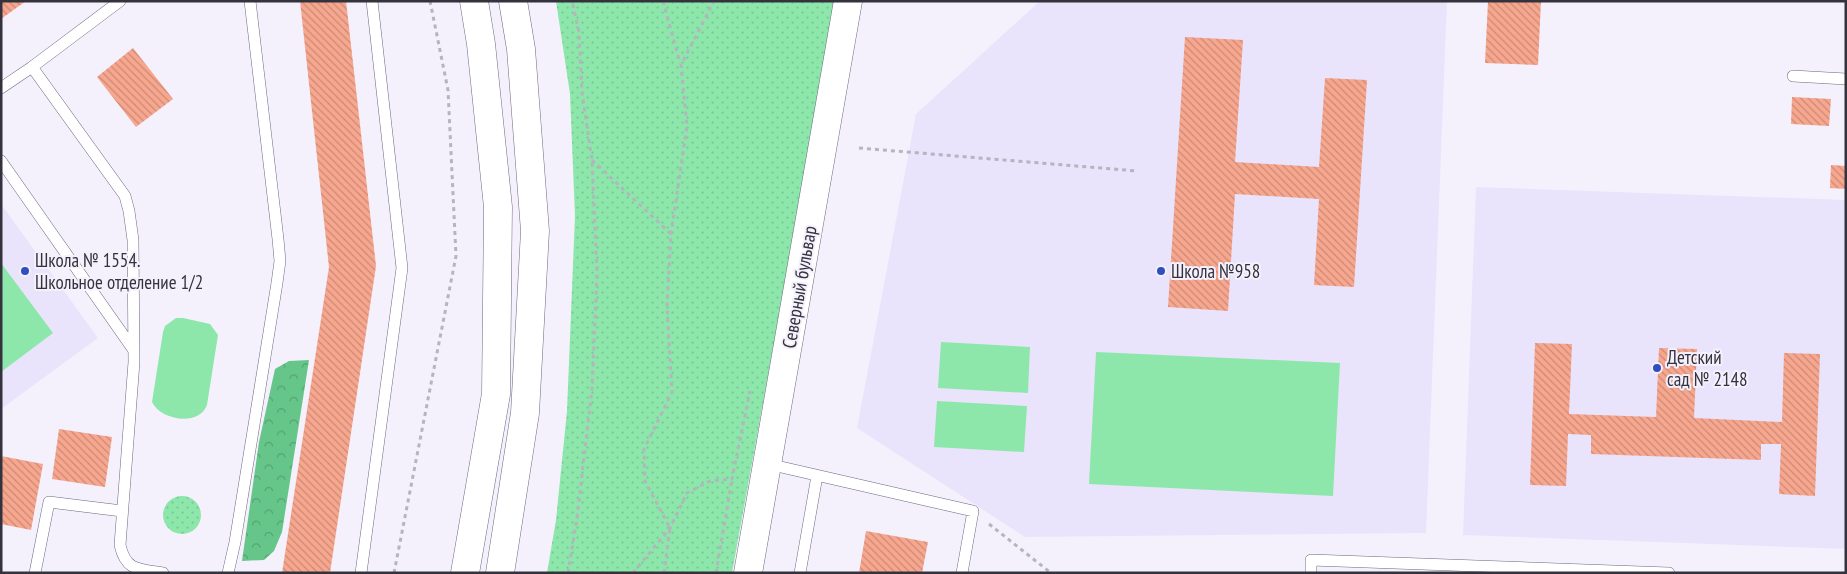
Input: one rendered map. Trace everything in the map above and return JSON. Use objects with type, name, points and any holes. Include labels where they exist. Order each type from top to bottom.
[{"type":"main road","points":[[465,573],[496,394],[498,207],[482,44],[474,1]]},
{"type":"main road","points":[[500,573],[526,413],[535,231],[521,49],[513,1]]},
{"type":"main road","name":"Северный бульвар","points":[[748,573],[848,1]]},
{"type":"lane","points":[[1,88],[120,1]]},
{"type":"lane","points":[[228,573],[237,532],[280,261],[250,1]]},
{"type":"lane","points":[[361,573],[402,268],[372,1]]},
{"type":"lane","points":[[32,67],[124,196],[129,211],[133,240],[133,349],[120,546],[124,559],[132,568],[163,573]]},
{"type":"lane","points":[[1793,76],[1846,78]]},
{"type":"lane","points":[[1,161],[133,349]]},
{"type":"lane","points":[[768,464],[973,511],[962,573]]},
{"type":"lane","points":[[800,573],[817,476]]},
{"type":"lane","points":[[35,573],[49,502],[122,511]]},
{"type":"lane","points":[[1311,573],[1311,560],[1669,573]]},
{"type":"path","points":[[394,573],[456,256],[448,90],[430,1]]},
{"type":"path","points":[[568,573],[577,518],[592,389],[597,274],[592,160],[582,93],[578,32],[572,1]]},
{"type":"path","points":[[663,1],[681,64],[687,126],[671,234],[667,307],[672,392],[644,449],[645,481],[670,528],[664,573]]},
{"type":"path","points":[[681,64],[714,1]]},
{"type":"path","points":[[859,148],[1137,171]]},
{"type":"path","points":[[592,160],[671,234]]},
{"type":"path","points":[[716,573],[732,479],[752,383]]},
{"type":"path","points":[[633,573],[670,528],[687,494],[710,481],[732,479]]},
{"type":"path","points":[[973,511],[1052,573]]},
{"type":"shaded area","name":"Школа №958","points":[[1040,1],[1447,1],[1426,533],[1025,537],[857,428],[916,114]]},
{"type":"shaded area","name":"Детский сад № 2148","points":[[1476,187],[1846,200],[1846,549],[1463,535]]},
{"type":"shaded area","name":"Школа № 1554. Школьное отделение 1/2","points":[[1,204],[98,338],[1,409]]},
{"type":"green space","points":[[556,1],[836,1],[732,573],[547,573],[556,520],[567,411],[575,216],[570,94]]},
{"type":"green space","points":[[1,263],[53,333],[1,372]]},
{"type":"green space","points":[[176,318],[210,324],[218,335],[207,405],[203,412],[188,418],[171,417],[156,408],[152,402],[163,332],[165,326]]},
{"type":"green space","points":[[941,342],[1030,347],[1028,393],[938,388]]},
{"type":"green space","points":[[1096,352],[1340,363],[1333,496],[1089,484]]},
{"type":"green space","points":[[309,360],[282,532],[274,551],[264,560],[242,561],[259,442],[275,369],[289,361]]},
{"type":"green space","points":[[937,401],[1027,406],[1024,452],[934,447]]},
{"type":"green space","points":[[182,496],[196,501],[201,515],[196,529],[182,534],[168,529],[163,515],[168,501]]},
{"type":"building","points":[[1,1],[26,1],[1,19]]},
{"type":"building","points":[[300,1],[346,1],[376,266],[330,573],[282,573],[329,267]]},
{"type":"building","points":[[1488,1],[1541,1],[1538,65],[1485,63]]},
{"type":"building","points":[[1185,37],[1243,40],[1235,162],[1319,167],[1325,78],[1367,80],[1354,287],[1314,285],[1319,199],[1235,194],[1228,311],[1168,307]]},
{"type":"building","points":[[133,48],[173,99],[136,127],[97,77]]},
{"type":"building","points":[[1792,97],[1831,99],[1829,126],[1791,124]]},
{"type":"building","points":[[1831,165],[1846,166],[1846,189],[1830,188]]},
{"type":"building","points":[[1535,343],[1572,344],[1569,414],[1656,417],[1659,348],[1697,349],[1694,418],[1782,422],[1784,353],[1820,354],[1815,496],[1779,494],[1781,444],[1761,444],[1761,460],[1591,454],[1591,435],[1568,434],[1566,486],[1530,485]]},
{"type":"building","points":[[59,429],[112,437],[105,487],[52,479]]},
{"type":"building","points":[[1,456],[43,464],[31,530],[1,524]]},
{"type":"building","points":[[866,531],[928,542],[922,573],[859,573]]},
{"type":"place","name":"Школа № 1554. Школьное отделение 1/2","points":[[25,271]]},
{"type":"place","name":"Школа №958","points":[[1161,271]]},
{"type":"place","name":"Детский сад № 2148","points":[[1657,368]]}]
